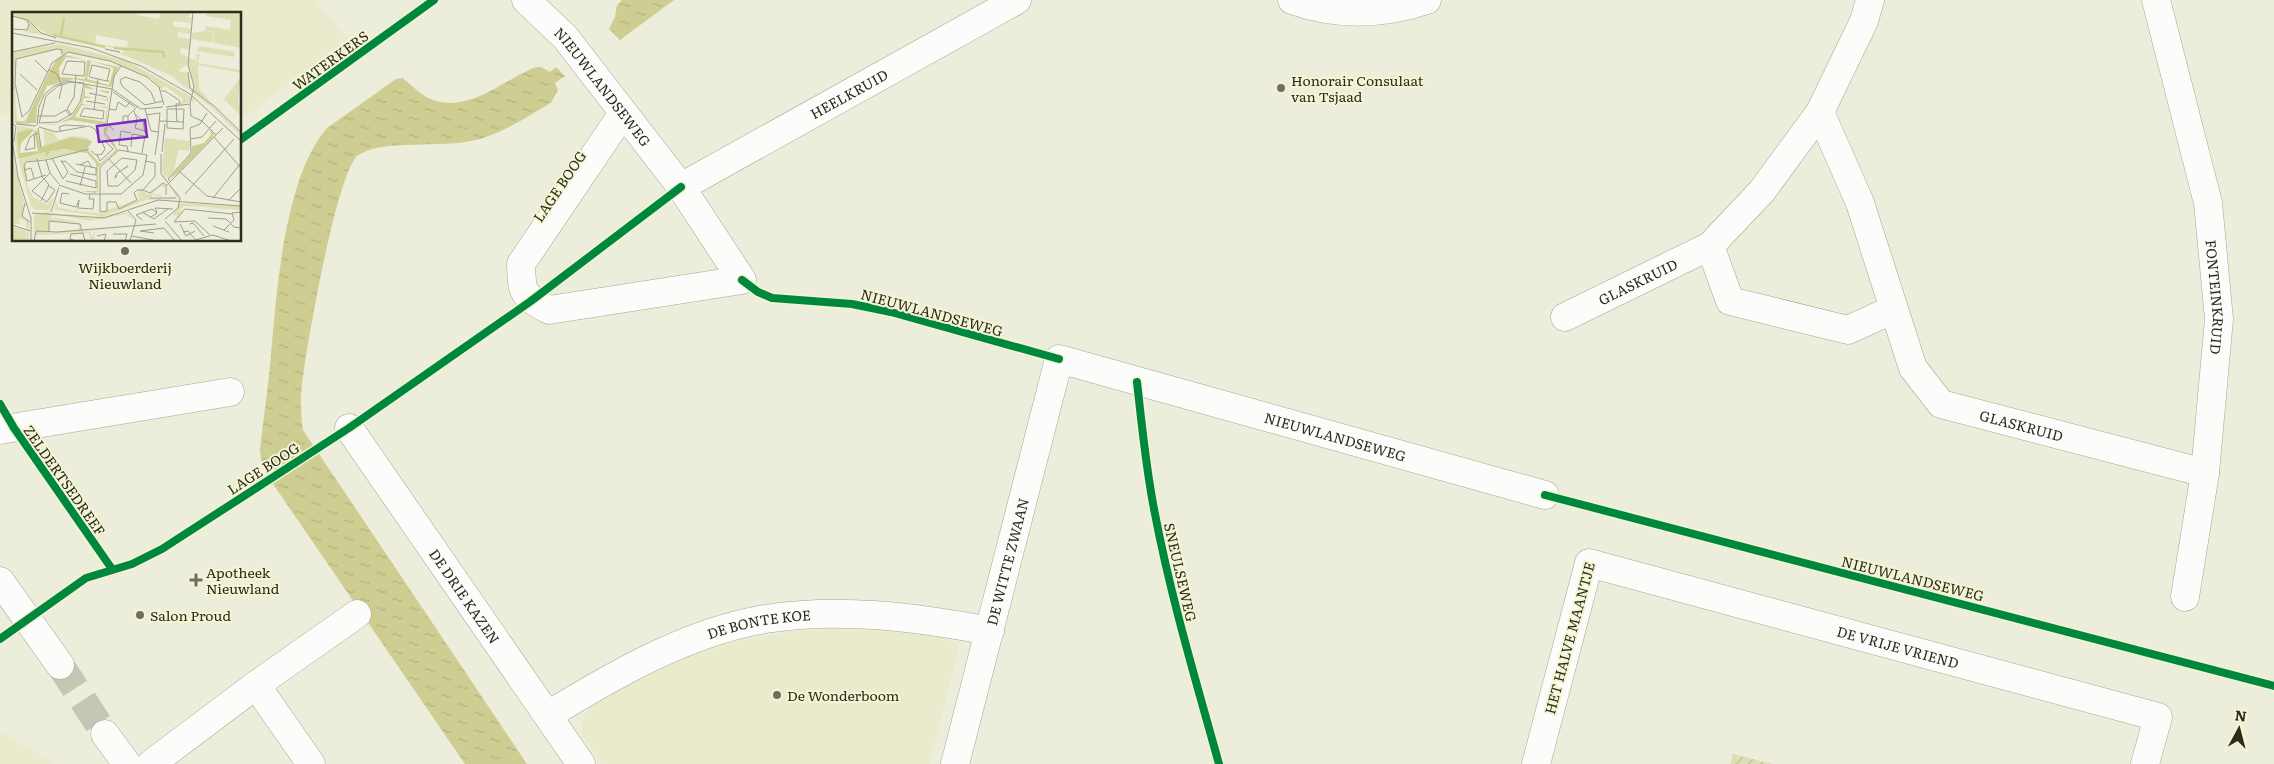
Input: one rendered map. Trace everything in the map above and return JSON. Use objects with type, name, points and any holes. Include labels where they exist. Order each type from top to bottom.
[{"type":"street","name":"NIEUWLANDSEWEG","points":[[526,0],[565,37],[681,187],[742,280]]},
{"type":"street","name":"HEELKRUID","points":[[681,187],[1017,0]]},
{"type":"street","points":[[1292,0],[1329,10],[1366,13],[1402,8],[1427,0]]},
{"type":"street","name":"GLASKRUID","points":[[1565,317],[1710,246],[1762,191],[1820,112],[1864,21],[1870,0]]},
{"type":"street","name":"FONTEINKRUID","points":[[2156,0],[2208,203],[2219,319],[2205,473],[2185,597]]},
{"type":"street","name":"GLASKRUID","points":[[1820,112],[1860,203],[1913,368],[1941,404],[2205,473]]},
{"type":"street","name":"LAGE BOOG","points":[[623,113],[521,264],[522,290],[531,300],[549,310],[742,280]]},
{"type":"street","points":[[1710,246],[1730,301],[1848,330],[1894,309]]},
{"type":"street","name":"NIEUWLANDSEWEG","points":[[1059,359],[1545,495]]},
{"type":"street","name":"DE WITTE ZWAAN","points":[[955,764],[1059,359]]},
{"type":"street","name":"ZELDERTSEDREEF","points":[[0,430],[230,392]]},
{"type":"street","name":"DE DRIE KAZEN","points":[[349,428],[581,764]]},
{"type":"street","name":"HET HALVE MAANTJE","points":[[1536,764],[1589,563]]},
{"type":"street","name":"DE VRIJE VRIEND","points":[[1589,563],[2158,717],[2145,764]]},
{"type":"street","points":[[0,581],[60,665]]},
{"type":"street","name":"DE BONTE KOE","points":[[548,715],[612,676],[689,640],[765,619],[843,613],[880,614],[929,619],[990,630]]},
{"type":"street","points":[[151,764],[256,685],[357,614]]},
{"type":"street","points":[[256,685],[311,764]]},
{"type":"street","points":[[105,734],[127,764]]},
{"type":"shaded area","points":[[0,0],[315,0],[348,38],[253,111],[241,117],[241,12],[12,12],[12,113],[0,117]]},
{"type":"shaded area","name":"De Wonderboom","points":[[814,629],[884,630],[943,637],[955,643],[959,648],[929,764],[602,764],[584,738],[581,727],[586,713],[594,702],[646,676],[695,654],[742,640]]},
{"type":"shaded area","points":[[0,731],[56,764],[0,764]]},
{"type":"shaded area","points":[[1733,754],[1773,764],[1730,764]]},
{"type":"water","points":[[622,0],[674,0],[620,40],[609,29],[615,17],[617,5]]},
{"type":"water","points":[[536,67],[541,67],[550,72],[556,67],[565,76],[555,83],[558,90],[551,103],[510,127],[477,140],[455,143],[387,146],[375,148],[357,156],[349,170],[331,228],[301,391],[303,430],[527,764],[465,764],[275,487],[261,461],[260,449],[284,241],[300,177],[312,150],[327,128],[396,79],[403,78],[428,98],[457,103],[471,100]]},
{"type":"tunnel","points":[[60,665],[105,734]]},
{"type":"cycle path","name":"WATERKERS","points":[[241,139],[434,0]]},
{"type":"cycle path","points":[[0,639],[86,578],[132,564],[162,549],[349,428],[531,301],[681,187]]},
{"type":"cycle path","points":[[742,280],[758,292],[772,298],[852,304],[891,312],[1059,359]]},
{"type":"cycle path","name":"SNEULSEWEG","points":[[1137,382],[1144,448],[1161,545],[1184,639],[1219,764]]},
{"type":"cycle path","points":[[0,404],[14,428],[112,569]]},
{"type":"cycle path","points":[[1545,495],[2274,686]]},
{"type":"place","name":"Honorair Consulaat van Tsjaad","points":[[1281,88]]},
{"type":"place","name":"Wijkboerderij Nieuwland","points":[[125,251]]},
{"type":"place","name":"Apotheek Nieuwland","points":[[196,580]]},
{"type":"place","name":"Salon Proud","points":[[140,615]]},
{"type":"place","name":"De Wonderboom","points":[[777,695]]}]
